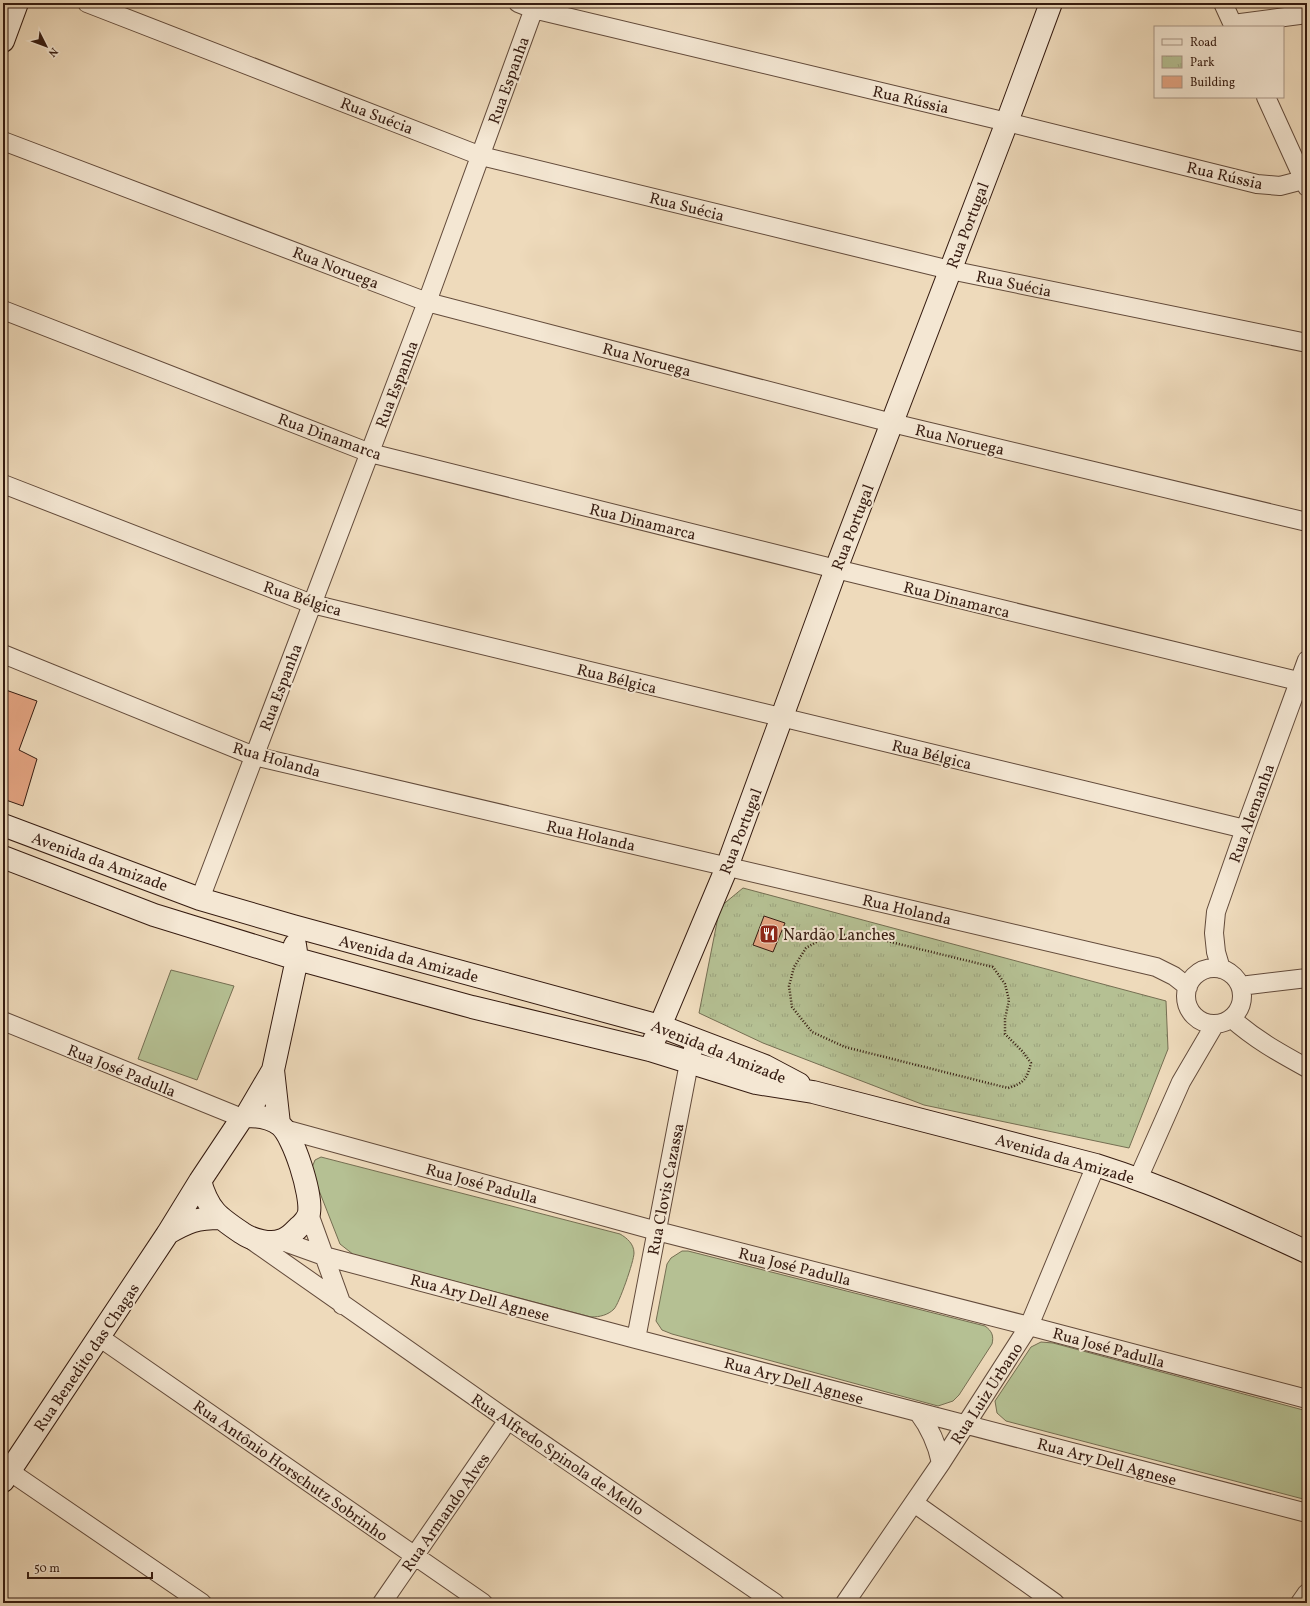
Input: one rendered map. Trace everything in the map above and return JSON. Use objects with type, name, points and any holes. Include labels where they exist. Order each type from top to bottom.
[{"type":"main road","points":[[3,41],[17,3]]},
{"type":"main road","name":"Rua Portugal","points":[[650,1050],[727,867],[783,718],[836,569],[1051,3]]},
{"type":"main road","name":"Avenida da Amizade","points":[[3,825],[200,898],[293,926],[660,1026],[765,1066],[813,1092]]},
{"type":"main road","name":"Avenida da Amizade","points":[[3,857],[154,915],[297,959],[472,1007],[650,1050],[756,1083],[813,1092],[1096,1165],[1138,1179],[1220,1212],[1307,1252]]},
{"type":"main road","points":[[154,915],[183,916],[189,914],[196,906],[200,898]]},
{"type":"main road","points":[[273,1070],[282,1127],[291,1140],[308,1191],[310,1205],[309,1214],[293,1234],[282,1241],[262,1241],[248,1238],[220,1218],[209,1205],[200,1180],[244,1117],[273,1070],[297,959],[293,926]]},
{"type":"main road","points":[[244,1117],[257,1116],[266,1118],[282,1127]]},
{"type":"main road","name":"Rua Benedito das Chagas","points":[[6,1476],[100,1337],[168,1233],[200,1180]]},
{"type":"main road","name":"Rua Benedito das Chagas","points":[[168,1233],[189,1221],[206,1218],[220,1218]]},
{"type":"street","name":"Rua Suécia","points":[[87,3],[481,156],[950,270],[1307,343]]},
{"type":"street","points":[[1223,3],[1233,26],[1307,14]]},
{"type":"street","name":"Rua Espanha","points":[[200,898],[370,453],[481,156],[529,5]]},
{"type":"street","name":"Rua Rússia","points":[[529,5],[1257,184],[1280,186],[1306,182]]},
{"type":"street","points":[[1266,98],[1306,182]]},
{"type":"street","name":"Rua Noruega","points":[[3,141],[427,302],[892,423],[1307,522]]},
{"type":"street","name":"Rua Dinamarca","points":[[3,310],[370,453],[836,569],[1298,681]]},
{"type":"street","name":"Rua Bélgica","points":[[3,484],[312,604],[1245,829]]},
{"type":"street","name":"Rua Holanda","points":[[3,654],[254,756],[1156,967],[1174,976],[1188,987]]},
{"type":"street","name":"Rua Alemanha","points":[[1221,969],[1214,933],[1216,912],[1298,681],[1307,660]]},
{"type":"street","points":[[1221,969],[1229,972],[1236,978],[1240,986],[1242,994],[1241,1003],[1231,1018],[1224,1022],[1215,1024],[1204,1022],[1195,1017],[1189,1008],[1186,998],[1188,987],[1192,980],[1205,970],[1221,969]]},
{"type":"street","points":[[1240,986],[1307,978]]},
{"type":"street","points":[[1231,1018],[1250,1035],[1275,1051],[1307,1068]]},
{"type":"street","name":"Rua José Padulla","points":[[3,1021],[244,1117]]},
{"type":"street","points":[[1138,1179],[1181,1082],[1215,1024]]},
{"type":"street","name":"Rua Clovis Cazassa","points":[[636,1339],[689,1063],[696,1039]]},
{"type":"street","name":"Rua José Padulla","points":[[282,1127],[657,1232],[1029,1326],[1307,1399]]},
{"type":"street","name":"Rua Luiz Urbano","points":[[845,1603],[941,1463],[1029,1326],[1096,1165]]},
{"type":"street","points":[[309,1214],[342,1305]]},
{"type":"street","name":"Rua Alfredo Spinola de Mello","points":[[248,1238],[508,1420],[775,1603]]},
{"type":"street","name":"Rua Ary Dell Agnese","points":[[282,1241],[324,1256],[636,1339],[1307,1513]]},
{"type":"street","name":"Rua Antônio Horschutz Sobrinho","points":[[100,1337],[483,1603]]},
{"type":"street","points":[[918,1412],[927,1424],[933,1436],[941,1463]]},
{"type":"street","name":"Rua Armando Alves","points":[[382,1603],[508,1420]]},
{"type":"street","points":[[6,1476],[202,1603]]},
{"type":"street","points":[[914,1503],[1055,1603]]},
{"type":"street","points":[[1300,1603],[1307,1593]]},
{"type":"path","points":[[858,934],[993,968],[1005,984],[1009,1000],[1005,1019],[1006,1034],[1031,1063],[1027,1077],[1019,1085],[1008,1088],[981,1081],[845,1047],[812,1032],[792,1007],[789,986],[794,967],[806,948],[827,936],[858,934]]},
{"type":"green space","points":[[743,888],[1166,1001],[1168,1049],[1129,1148],[924,1105],[763,1043],[699,1013],[720,907]]},
{"type":"green space","points":[[171,970],[234,986],[197,1080],[138,1059]]},
{"type":"green space","points":[[321,1157],[620,1234],[630,1242],[634,1250],[623,1291],[612,1311],[601,1316],[591,1317],[354,1255],[340,1244],[311,1170],[315,1160]]},
{"type":"green space","points":[[682,1251],[688,1251],[985,1326],[992,1334],[992,1344],[959,1395],[953,1401],[938,1406],[672,1334],[662,1330],[656,1321],[667,1264],[671,1258]]},
{"type":"green space","points":[[1041,1342],[1053,1343],[1307,1411],[1307,1500],[1006,1421],[997,1413],[995,1401],[1031,1347]]},
{"type":"building","points":[[3,689],[37,701],[19,750],[37,759],[23,806],[3,799]]},
{"type":"building","name":"Nardão Lanches","points":[[764,916],[785,923],[773,952],[753,945]]},
{"type":"place","name":"Nardão Lanches","points":[[769,934]]}]
